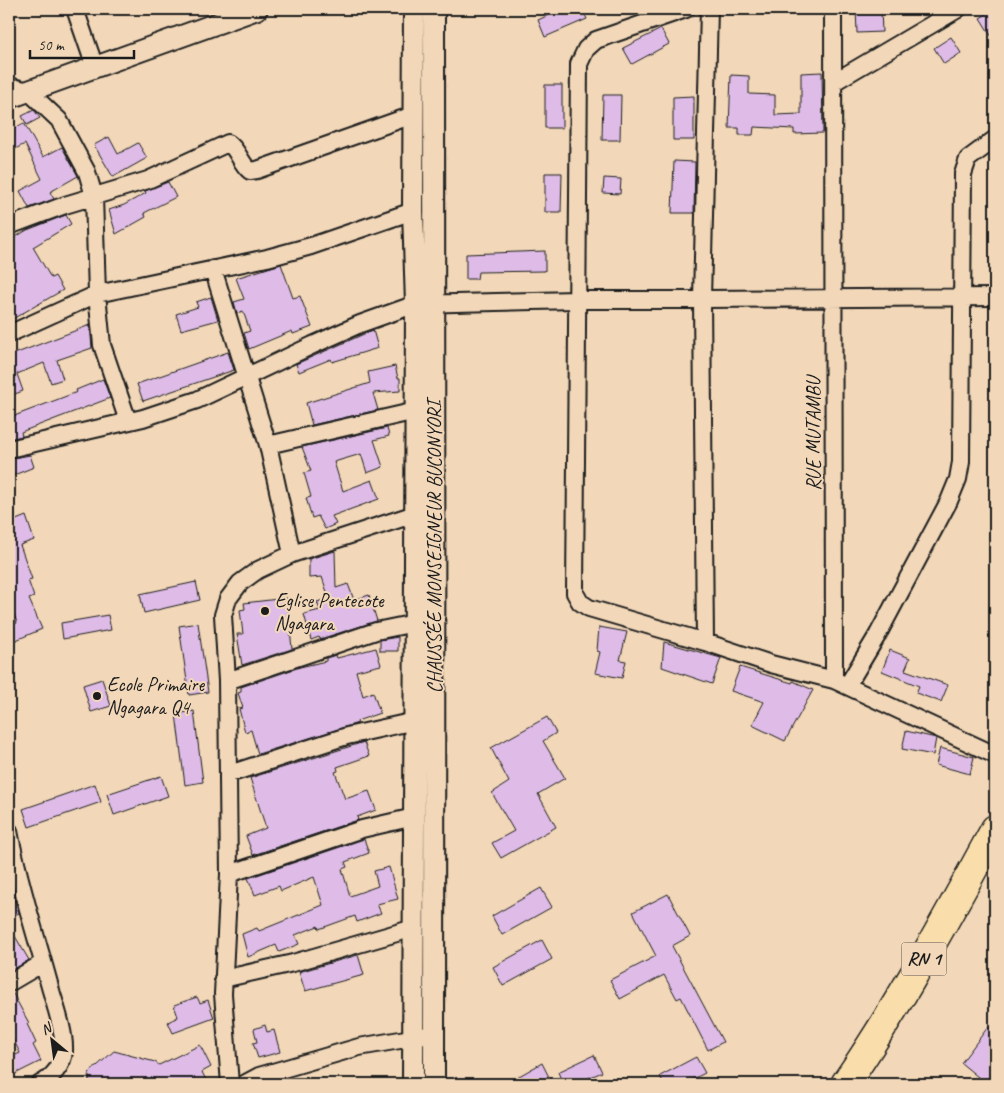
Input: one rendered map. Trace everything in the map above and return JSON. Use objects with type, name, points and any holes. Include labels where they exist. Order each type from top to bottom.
[{"type":"highway","name":"RN 1","points":[[845,1084],[883,1028],[921,965],[995,829]]},
{"type":"street","points":[[75,9],[95,67]]},
{"type":"street","points":[[9,98],[18,88],[95,67],[257,9]]},
{"type":"street","name":"CHAUSSÉE MONSEIGNEUR BUCONYORI","points":[[414,9],[413,211],[424,303],[436,465],[434,1084]]},
{"type":"street","name":"CHAUSSÉE MONSEIGNEUR BUCONYORI","points":[[413,1084],[416,410],[424,303],[434,9]]},
{"type":"street","points":[[686,9],[596,40],[586,49],[579,64],[575,593],[580,602],[589,608],[705,642],[771,664],[840,683],[995,755]]},
{"type":"street","points":[[705,642],[702,299],[709,9]]},
{"type":"street","name":"RUE MUTAMBU","points":[[833,9],[833,299],[840,683]]},
{"type":"street","points":[[834,82],[958,9]]},
{"type":"street","points":[[18,88],[59,120],[87,172],[94,196],[97,294],[102,345],[128,421]]},
{"type":"street","points":[[9,226],[94,196],[148,180],[228,143],[234,146],[245,166],[250,170],[257,170],[413,115]]},
{"type":"street","points":[[840,683],[877,636],[949,501],[958,479],[960,462],[964,174],[968,160],[995,139]]},
{"type":"street","points":[[9,334],[97,294],[310,246],[413,211]]},
{"type":"street","points":[[213,269],[268,446],[292,554]]},
{"type":"street","points":[[9,449],[128,421],[197,400],[313,344],[360,324],[424,303],[995,297]]},
{"type":"street","points":[[268,446],[416,410]]},
{"type":"street","points":[[230,1084],[223,979],[229,874],[229,774],[227,681],[223,615],[228,599],[240,583],[258,570],[292,554],[415,514]]},
{"type":"street","points":[[227,681],[376,631],[415,624]]},
{"type":"street","points":[[229,774],[347,736],[415,721]]},
{"type":"street","points":[[229,874],[362,829],[414,817]]},
{"type":"street","points":[[9,831],[13,876],[43,963],[59,1021],[64,1051],[58,1067],[47,1080],[40,1084]]},
{"type":"street","points":[[223,979],[293,963],[414,928]]},
{"type":"street","points":[[9,983],[43,963]]},
{"type":"street","points":[[244,1084],[258,1076],[307,1060],[413,1036],[434,1034]]},
{"type":"building","points":[[562,9],[582,9],[587,19],[545,37],[538,20]]},
{"type":"building","points":[[856,9],[881,9],[882,32],[857,33]]},
{"type":"building","points":[[995,9],[995,42],[980,18]]},
{"type":"building","points":[[661,29],[669,44],[632,64],[623,48]]},
{"type":"building","points":[[951,37],[961,53],[944,64],[934,48]]},
{"type":"building","points":[[822,72],[823,133],[794,134],[794,129],[754,127],[753,135],[739,135],[739,128],[729,128],[731,75],[749,76],[749,94],[775,95],[775,115],[801,114],[801,73]]},
{"type":"building","points":[[545,85],[562,85],[562,128],[545,128]]},
{"type":"building","points":[[603,95],[621,95],[620,140],[602,140]]},
{"type":"building","points":[[694,96],[694,140],[673,140],[673,97]]},
{"type":"building","points":[[34,110],[40,118],[27,125],[22,116]]},
{"type":"building","points":[[24,123],[43,157],[62,147],[78,176],[50,192],[54,199],[29,208],[20,191],[42,179],[25,144],[9,152],[9,131]]},
{"type":"building","points":[[109,137],[118,154],[138,143],[147,158],[113,177],[94,145]]},
{"type":"building","points":[[674,161],[695,162],[694,213],[672,213]]},
{"type":"building","points":[[545,173],[562,173],[561,212],[545,212]]},
{"type":"building","points":[[604,178],[621,179],[620,194],[603,193]]},
{"type":"building","points":[[168,182],[176,197],[144,213],[146,217],[116,234],[109,210],[124,205],[146,193],[145,191]]},
{"type":"building","points":[[66,215],[71,224],[33,247],[51,278],[55,276],[63,290],[9,321],[9,241],[27,230]]},
{"type":"building","points":[[545,251],[545,271],[478,272],[477,279],[466,279],[466,254]]},
{"type":"building","points":[[281,264],[293,298],[300,296],[312,327],[293,334],[292,331],[249,349],[244,333],[250,331],[243,311],[237,313],[234,302],[244,299],[236,278]]},
{"type":"building","points":[[211,297],[218,320],[181,330],[176,314],[198,307],[196,302]]},
{"type":"building","points":[[90,325],[92,348],[57,360],[63,379],[51,383],[44,363],[17,374],[23,391],[9,396],[9,356]]},
{"type":"building","points":[[373,330],[378,348],[332,362],[331,359],[299,372],[296,364]]},
{"type":"building","points":[[228,352],[234,370],[143,401],[137,384]]},
{"type":"building","points":[[395,366],[398,378],[400,378],[400,391],[373,393],[378,410],[312,425],[306,403],[370,383],[368,372]]},
{"type":"building","points":[[103,379],[110,398],[21,432],[22,436],[9,439],[9,418],[77,392],[76,390]]},
{"type":"building","points":[[387,428],[389,436],[374,440],[383,467],[367,473],[361,454],[334,462],[343,491],[372,480],[379,499],[332,516],[336,524],[325,529],[318,516],[312,518],[306,498],[311,497],[304,473],[311,471],[302,447]]},
{"type":"building","points":[[30,455],[34,467],[9,477],[9,459]]},
{"type":"building","points":[[26,516],[34,540],[20,545],[32,579],[28,580],[34,597],[29,599],[42,629],[9,643],[9,626],[17,623],[9,599],[9,519],[11,522]]},
{"type":"building","points":[[335,551],[336,588],[348,584],[354,600],[369,595],[377,621],[320,639],[319,637],[311,640],[304,614],[320,610],[317,602],[329,598],[322,577],[309,578],[309,559]]},
{"type":"building","points":[[196,582],[200,600],[144,613],[140,594]]},
{"type":"building","points":[[287,598],[292,649],[242,665],[237,634],[243,634],[240,610],[245,609],[244,603]]},
{"type":"building","points":[[108,615],[111,630],[63,639],[61,623]]},
{"type":"building","points":[[198,623],[208,692],[189,695],[179,626]]},
{"type":"building","points":[[599,627],[627,632],[620,660],[626,661],[622,678],[595,673],[600,652],[597,651]]},
{"type":"building","points":[[398,637],[398,651],[380,651],[380,640]]},
{"type":"building","points":[[664,642],[721,658],[712,684],[662,667]]},
{"type":"building","points":[[376,648],[381,665],[356,671],[363,696],[373,692],[380,713],[357,721],[358,723],[258,754],[251,730],[245,732],[239,709],[243,708],[238,693],[241,692],[241,687],[300,667],[326,661],[326,658],[336,655],[337,658]]},
{"type":"building","points":[[890,650],[910,658],[905,670],[948,685],[941,702],[916,693],[919,686],[882,671]]},
{"type":"building","points":[[740,667],[792,683],[793,681],[813,690],[785,741],[752,725],[764,702],[731,691]]},
{"type":"building","points":[[102,679],[111,706],[91,712],[83,685]]},
{"type":"building","points":[[194,711],[203,782],[185,785],[176,714]]},
{"type":"building","points":[[547,717],[556,733],[543,741],[565,778],[538,794],[556,827],[501,858],[492,843],[514,831],[492,793],[509,782],[491,748]]},
{"type":"building","points":[[906,731],[936,738],[933,755],[902,749]]},
{"type":"building","points":[[364,742],[369,756],[337,767],[338,771],[335,772],[345,799],[369,791],[376,810],[357,817],[358,820],[253,855],[246,836],[266,828],[250,778]]},
{"type":"building","points":[[940,748],[974,757],[970,774],[936,765]]},
{"type":"building","points":[[161,776],[168,796],[114,815],[107,794]]},
{"type":"building","points":[[95,784],[101,802],[29,827],[23,809]]},
{"type":"building","points":[[364,839],[369,853],[345,862],[347,867],[342,869],[350,896],[378,886],[374,871],[389,867],[398,899],[377,904],[381,913],[357,922],[355,916],[319,929],[318,926],[295,935],[299,944],[279,952],[276,945],[248,957],[242,934],[257,928],[259,931],[323,905],[314,877],[281,891],[279,886],[255,895],[248,878]]},
{"type":"building","points":[[9,885],[19,913],[12,916],[9,910]]},
{"type":"building","points":[[541,888],[552,907],[502,935],[492,916]]},
{"type":"building","points":[[668,894],[690,936],[672,946],[723,1042],[708,1050],[681,997],[677,999],[664,975],[620,999],[610,980],[656,956],[633,912]]},
{"type":"building","points":[[9,926],[29,960],[9,972]]},
{"type":"building","points":[[542,940],[552,959],[503,986],[493,967]]},
{"type":"building","points":[[358,955],[364,975],[305,991],[299,972]]},
{"type":"building","points":[[12,992],[29,1023],[27,1024],[36,1043],[33,1045],[41,1061],[9,1077],[9,1058],[20,1053],[9,1031],[9,993]]},
{"type":"building","points":[[197,997],[200,1003],[208,1000],[214,1018],[173,1033],[168,1022],[178,1017],[174,1005]]},
{"type":"building","points":[[265,1025],[267,1032],[274,1030],[280,1052],[258,1058],[253,1043],[257,1042],[254,1029]]},
{"type":"building","points":[[988,1027],[995,1031],[995,1078],[991,1076],[984,1082],[961,1063]]},
{"type":"building","points":[[200,1045],[211,1067],[202,1072],[208,1084],[89,1084],[89,1073],[114,1051],[155,1062],[159,1065]]},
{"type":"building","points":[[594,1055],[602,1072],[575,1084],[563,1084],[558,1072]]},
{"type":"building","points":[[696,1057],[705,1073],[683,1084],[664,1084],[660,1076]]},
{"type":"building","points":[[542,1063],[549,1077],[536,1084],[505,1084]]},
{"type":"place","name":"Eglise Pentecote Ngagara","points":[[265,611]]},
{"type":"place","name":"Ecole Primaire Ngagara Q4","points":[[97,696]]}]
